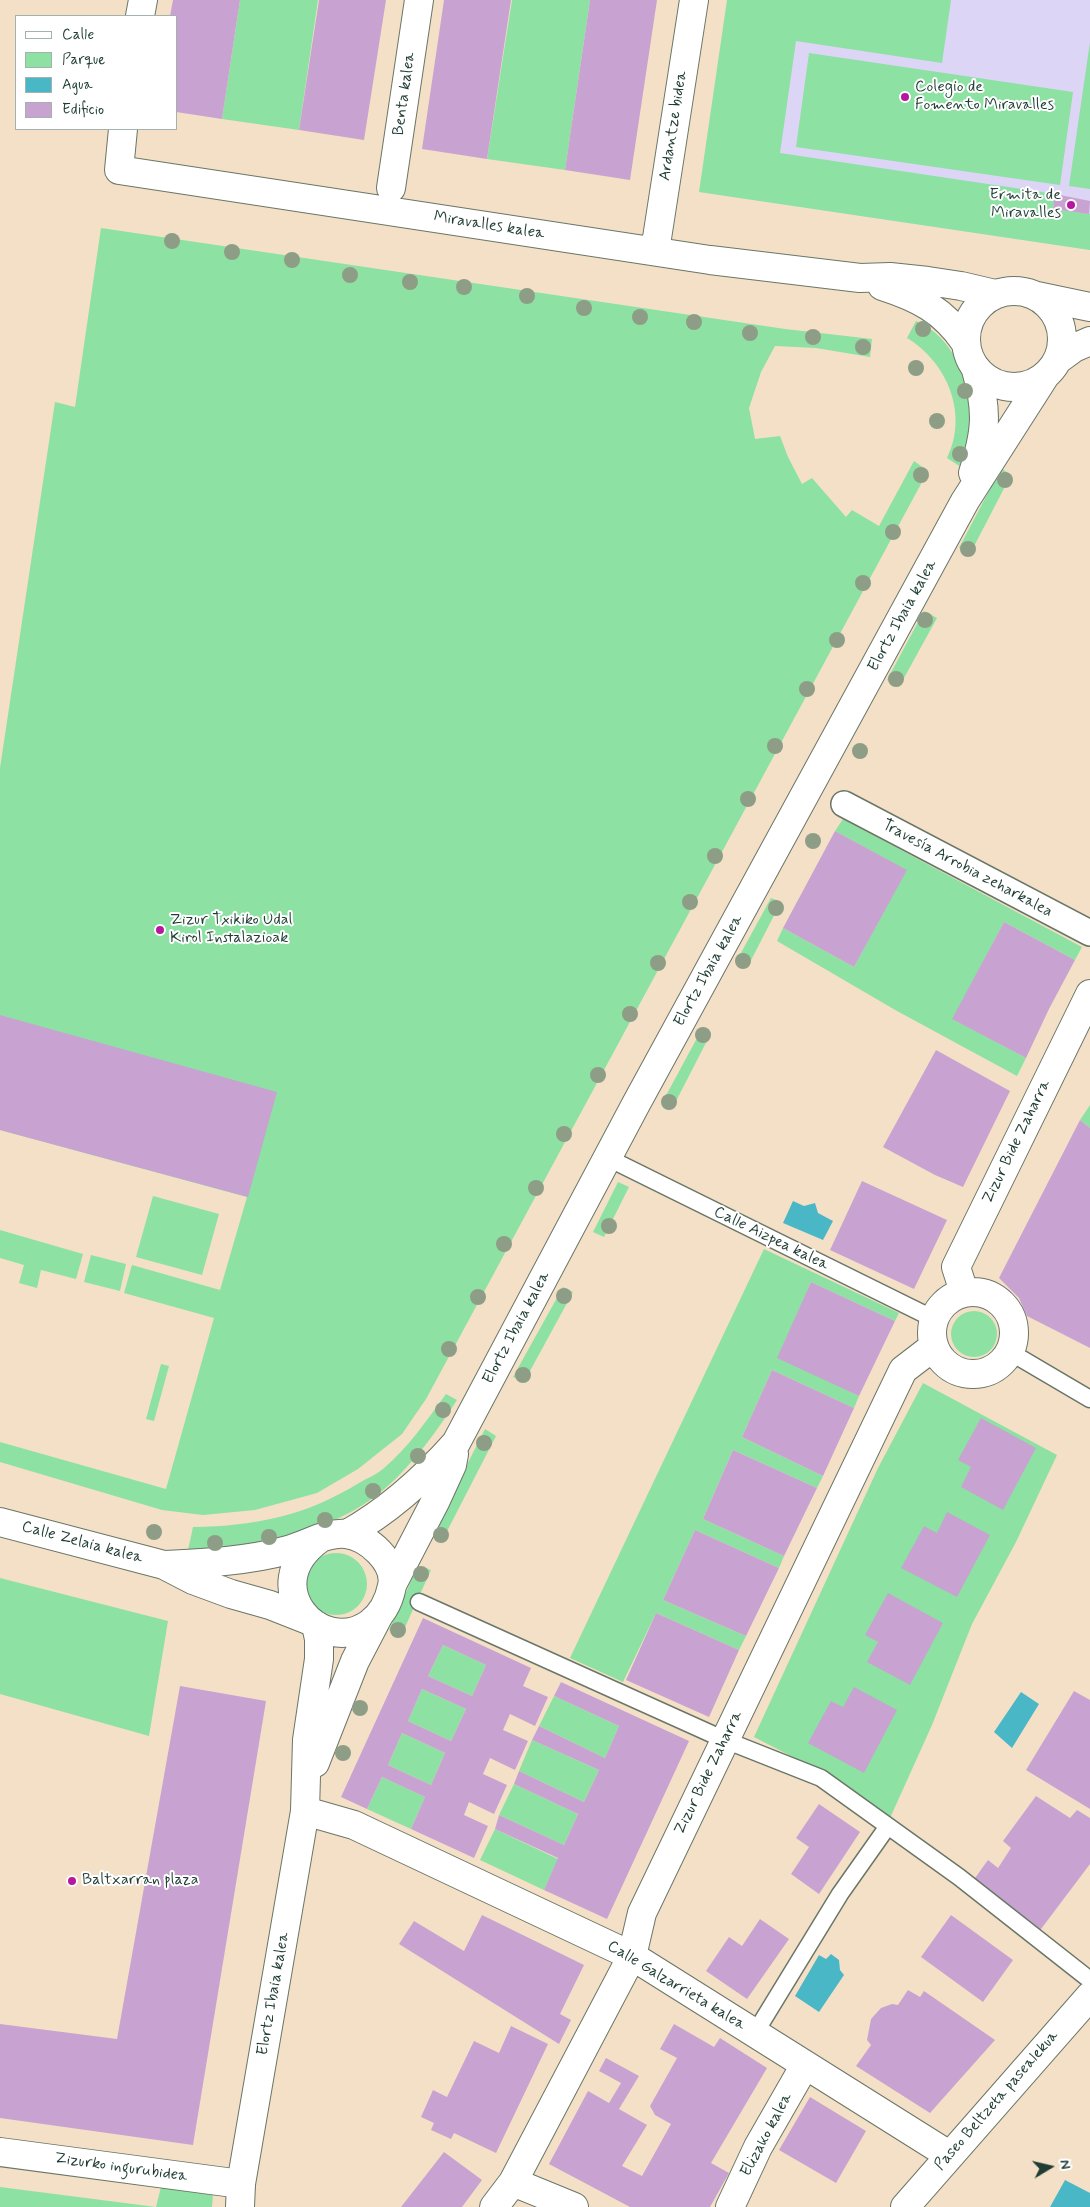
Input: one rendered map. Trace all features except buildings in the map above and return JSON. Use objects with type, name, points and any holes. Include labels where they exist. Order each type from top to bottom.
[{"type":"street","points":[[140,15],[142,0]]},
{"type":"street","name":"Benta kalea","points":[[391,188],[419,0]]},
{"type":"street","name":"Ardantze bidea","points":[[655,251],[694,0]]},
{"type":"street","name":"Miravalles kalea","points":[[123,130],[119,170],[710,260],[860,278],[890,277],[928,281],[995,294]]},
{"type":"street","name":"Miravalles kalea","points":[[860,278],[908,294],[936,310],[954,326],[965,342]]},
{"type":"street","points":[[1090,307],[1037,296],[1023,291],[995,294],[982,302],[973,313],[967,327],[965,342],[968,356],[976,370],[1000,386],[1015,388],[1031,385],[1074,348],[1090,341]]},
{"type":"street","points":[[1037,296],[1057,318],[1062,333],[1052,368]]},
{"type":"street","name":"Elortz Ibaia kalea","points":[[347,1534],[372,1520],[428,1474],[456,1443],[608,1158],[965,501],[1023,408],[1052,368]]},
{"type":"street","name":"Elortz Ibaia kalea","points":[[965,501],[985,427],[984,405],[976,370]]},
{"type":"street","name":"Travesía Arrobia zeharkalea","points":[[844,804],[1090,934]]},
{"type":"street","name":"Zizur Bide Zaharra","points":[[964,1292],[956,1267],[1090,994]]},
{"type":"street","points":[[964,1292],[990,1295],[1010,1313],[1014,1326],[1014,1340],[1010,1352],[1002,1364],[991,1371],[977,1375],[963,1374],[950,1368],[940,1359],[933,1347],[931,1332],[934,1319],[941,1307],[951,1298],[964,1292]]},
{"type":"street","name":"Zizur Bide Zaharra","points":[[494,2207],[513,2182],[632,1956],[642,1913],[903,1370],[933,1347]]},
{"type":"street","name":"Elortz Ibaia kalea","points":[[393,1583],[452,1465],[456,1443]]},
{"type":"street","name":"Calle Zelaia kalea","points":[[0,1522],[164,1565],[193,1580],[270,1605],[312,1622]]},
{"type":"street","points":[[332,1534],[347,1534],[361,1538],[374,1546],[383,1556],[393,1583],[389,1598],[381,1613],[369,1624],[354,1631],[337,1632],[321,1629],[298,1607],[292,1592],[292,1576],[297,1561],[305,1549],[318,1540],[332,1534]]},
{"type":"street","name":"Calle Zelaia kalea","points":[[164,1565],[250,1558],[288,1550],[318,1540]]},
{"type":"street","name":"Elortz Ibaia kalea","points":[[307,1780],[322,1748],[355,1661],[381,1613]]},
{"type":"street","name":"Elortz Ibaia kalea","points":[[241,2196],[305,1811],[308,1740],[319,1659],[319,1639],[312,1622]]},
{"type":"street","name":"Calle Galzarrieta kalea","points":[[305,1811],[354,1826],[632,1956],[949,2155]]},
{"type":"street","name":"Paseo Beltzeta pasealekua","points":[[905,2207],[1090,1996]]},
{"type":"street","name":"Elizako kalea","points":[[730,2207],[758,2146],[805,2064]]},
{"type":"street","name":"Zizurko ingurubidea","points":[[0,2152],[241,2196]]},
{"type":"street","points":[[513,2182],[574,2207]]},
{"type":"lane","name":"Calle Aizpea kalea","points":[[608,1158],[934,1319]]},
{"type":"lane","points":[[1010,1352],[1090,1399]]},
{"type":"lane","points":[[419,1602],[725,1740],[821,1778],[959,1877],[1090,1980]]},
{"type":"lane","points":[[755,2034],[840,1894],[888,1826]]},
{"type":"shaded area","name":"Colegio de Fomento Miravalles","points":[[734,0],[1090,0],[1090,250],[706,193]]},
{"type":"green space","points":[[240,0],[318,0],[299,130],[222,119]]},
{"type":"green space","points":[[512,0],[590,0],[565,170],[487,159]]},
{"type":"green space","points":[[727,0],[951,0],[942,63],[796,41],[780,153],[1055,194],[1053,209],[1090,214],[1090,250],[699,192]]},
{"type":"green space","points":[[1090,42],[1090,189],[1069,186]]},
{"type":"green space","points":[[809,53],[1073,92],[1060,185],[796,147]]},
{"type":"green space","points":[[101,228],[785,329],[872,339],[870,357],[816,348],[775,346],[761,372],[749,408],[755,439],[780,436],[802,484],[812,478],[846,517],[852,510],[879,526],[914,461],[928,471],[426,1399],[402,1434],[358,1469],[317,1493],[255,1510],[203,1515],[162,1510],[0,1462],[0,1442],[166,1489],[214,1318],[124,1293],[132,1265],[220,1290],[247,1197],[0,1130],[0,768],[55,402],[75,407]]},
{"type":"green space","points":[[916,321],[929,328],[952,352],[960,366],[971,398],[970,434],[961,467],[947,458],[956,424],[955,407],[950,391],[943,375],[933,361],[921,348],[907,338]]},
{"type":"green space","points":[[1001,468],[1011,475],[970,554],[959,548]]},
{"type":"green space","points":[[924,611],[937,618],[899,687],[887,680]]},
{"type":"green space","points":[[843,819],[1082,947],[1075,960],[1004,922],[953,1019],[1026,1058],[1017,1076],[897,1011],[777,941],[783,928],[854,967],[906,870],[835,831]]},
{"type":"green space","points":[[771,898],[781,902],[747,968],[736,962]]},
{"type":"green space","points":[[703,1027],[711,1033],[673,1107],[663,1101]]},
{"type":"green space","points":[[1090,1105],[1090,1128],[1080,1120]]},
{"type":"green space","points":[[618,1182],[629,1187],[604,1237],[593,1232]]},
{"type":"green space","points":[[153,1196],[219,1214],[202,1275],[136,1257]]},
{"type":"green space","points":[[0,1230],[83,1254],[76,1279],[41,1270],[37,1288],[19,1283],[24,1265],[0,1258]]},
{"type":"green space","points":[[764,1249],[899,1313],[895,1321],[811,1282],[779,1357],[859,1396],[854,1408],[772,1370],[742,1437],[823,1476],[817,1488],[733,1450],[703,1519],[784,1556],[779,1568],[695,1530],[663,1600],[746,1636],[739,1650],[656,1613],[623,1682],[570,1658]]},
{"type":"green space","points":[[91,1255],[126,1264],[120,1291],[84,1282]]},
{"type":"green space","points":[[563,1287],[573,1292],[524,1382],[513,1377]]},
{"type":"green space","points":[[969,1311],[979,1311],[993,1321],[997,1334],[993,1347],[987,1353],[979,1357],[969,1357],[955,1347],[951,1339],[951,1329],[961,1315]]},
{"type":"green space","points":[[161,1364],[169,1366],[154,1421],[146,1419]]},
{"type":"green space","points":[[923,1383],[1057,1455],[1016,1542],[972,1624],[932,1725],[890,1818],[820,1771],[754,1737],[878,1468]]},
{"type":"green space","points":[[446,1394],[457,1400],[430,1439],[397,1478],[357,1509],[301,1534],[281,1540],[222,1551],[188,1550],[193,1527],[238,1524],[279,1517],[319,1504],[377,1473],[392,1461],[409,1443]]},
{"type":"green space","points":[[485,1429],[496,1436],[442,1541],[432,1534]]},
{"type":"green space","points":[[336,1553],[353,1558],[358,1562],[362,1567],[367,1584],[362,1601],[358,1606],[353,1610],[336,1615],[319,1610],[314,1606],[310,1601],[305,1584],[310,1567],[314,1562],[319,1558]]},
{"type":"green space","points":[[418,1566],[431,1570],[401,1636],[389,1630]]},
{"type":"green space","points":[[0,1578],[168,1621],[149,1736],[0,1694]]},
{"type":"green space","points":[[443,1645],[486,1665],[472,1696],[428,1676]]},
{"type":"green space","points":[[422,1689],[466,1709],[451,1741],[408,1721]]},
{"type":"green space","points":[[554,1696],[619,1726],[605,1758],[539,1726]]},
{"type":"green space","points":[[402,1733],[445,1753],[431,1785],[388,1765]]},
{"type":"green space","points":[[532,1740],[599,1770],[584,1802],[519,1771]]},
{"type":"green space","points":[[382,1777],[425,1797],[411,1829],[367,1809]]},
{"type":"green space","points":[[514,1784],[578,1814],[564,1845],[499,1815]]},
{"type":"green space","points":[[495,1829],[558,1859],[544,1890],[480,1860]]},
{"type":"green space","points":[[0,2187],[156,2207],[0,2207]]},
{"type":"green space","points":[[161,2187],[213,2195],[212,2207],[156,2207]]},
{"type":"water","points":[[793,1201],[804,1206],[815,1203],[818,1213],[833,1221],[823,1240],[783,1223]]},
{"type":"water","points":[[1021,1692],[1039,1704],[1012,1748],[994,1732]]},
{"type":"water","points":[[831,1954],[839,1960],[840,1970],[844,1975],[819,2012],[795,1996],[819,1955],[826,1959]]},
{"type":"water","points":[[1065,2180],[1090,2193],[1090,2207],[1050,2207]]},
{"type":"place","name":"Colegio de Fomento Miravalles","points":[[905,97]]},
{"type":"place","name":"Ermita de Miravalles","points":[[1071,205]]},
{"type":"place","name":"Zizur Txikiko Udal Kirol Instalazioak","points":[[160,930]]},
{"type":"place","name":"Baltxarran plaza","points":[[72,1881]]}]
